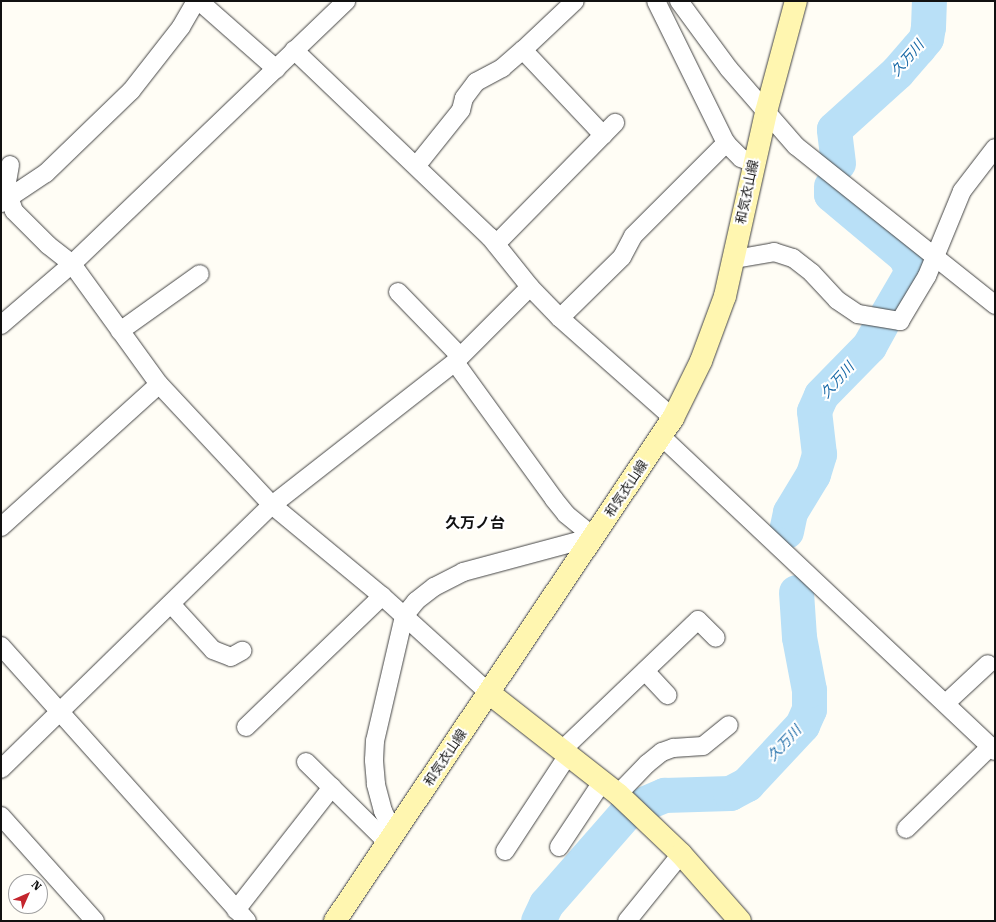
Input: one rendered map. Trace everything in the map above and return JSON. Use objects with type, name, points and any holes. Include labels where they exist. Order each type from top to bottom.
[{"type":"main road","name":"和気衣山線","points":[[335,921],[674,418],[702,361],[725,296],[735,259],[754,163],[766,112],[796,1]]},
{"type":"main road","points":[[489,693],[610,788],[681,854],[740,921]]},
{"type":"street","points":[[5,201],[46,173],[130,91],[181,27],[196,1]]},
{"type":"street","points":[[199,1],[276,69]]},
{"type":"street","points":[[1,325],[72,264],[346,1]]},
{"type":"street","points":[[417,165],[461,110],[464,98],[476,82],[502,68],[575,1]]},
{"type":"street","points":[[656,1],[726,143],[741,158],[754,163]]},
{"type":"street","points":[[679,1],[729,69],[796,146],[995,305]]},
{"type":"street","points":[[294,50],[417,165],[496,244],[530,287],[560,318],[674,418]]},
{"type":"street","points":[[496,244],[609,129],[523,50]]},
{"type":"street","points":[[560,318],[622,257],[633,236],[726,143]]},
{"type":"street","points":[[735,259],[774,252],[793,258],[812,273],[837,300],[858,314],[900,321],[935,257],[962,191],[995,148]]},
{"type":"street","points":[[10,165],[6,177],[5,201],[25,223],[72,264],[159,384],[272,505],[382,596],[489,693]]},
{"type":"street","points":[[120,331],[200,274]]},
{"type":"street","points":[[1,769],[272,505],[457,359],[530,287]]},
{"type":"street","points":[[398,292],[457,359],[554,500],[566,514],[594,537]]},
{"type":"street","points":[[1,527],[159,384]]},
{"type":"street","points":[[662,437],[993,748],[906,829]]},
{"type":"street","points":[[392,837],[376,784],[374,760],[375,741],[404,616],[416,601],[434,587],[464,572],[594,537]]},
{"type":"street","points":[[246,727],[382,596]]},
{"type":"street","points":[[171,604],[213,650],[231,657],[242,650]]},
{"type":"street","points":[[505,851],[565,753],[645,671],[698,620],[716,638]]},
{"type":"street","points":[[1,646],[242,916],[332,787]]},
{"type":"street","points":[[946,703],[988,664]]},
{"type":"street","points":[[645,671],[667,695]]},
{"type":"street","points":[[559,848],[610,788],[647,764],[662,752],[673,748],[704,746],[729,725]]},
{"type":"street","points":[[306,762],[332,787],[392,837]]},
{"type":"street","points":[[1,816],[95,921]]},
{"type":"street","points":[[627,921],[681,854]]},
{"type":"waterway","name":"久万川","points":[[838,163],[834,129],[897,72],[926,38],[929,1]]},
{"type":"waterway","name":"久万川","points":[[831,186],[831,194],[905,256],[912,271],[887,314]]},
{"type":"waterway","name":"久万川","points":[[786,531],[790,512],[813,474],[819,454],[814,411],[821,395],[869,346],[881,324]]},
{"type":"waterway","name":"久万川","points":[[645,803],[664,795],[730,793],[747,784],[802,725],[809,709],[809,690],[799,637],[796,592]]},
{"type":"waterway","name":"久万川","points":[[538,921],[546,904],[624,815]]},
{"type":"district","name":"久万ノ台","points":[[475,524]]}]
